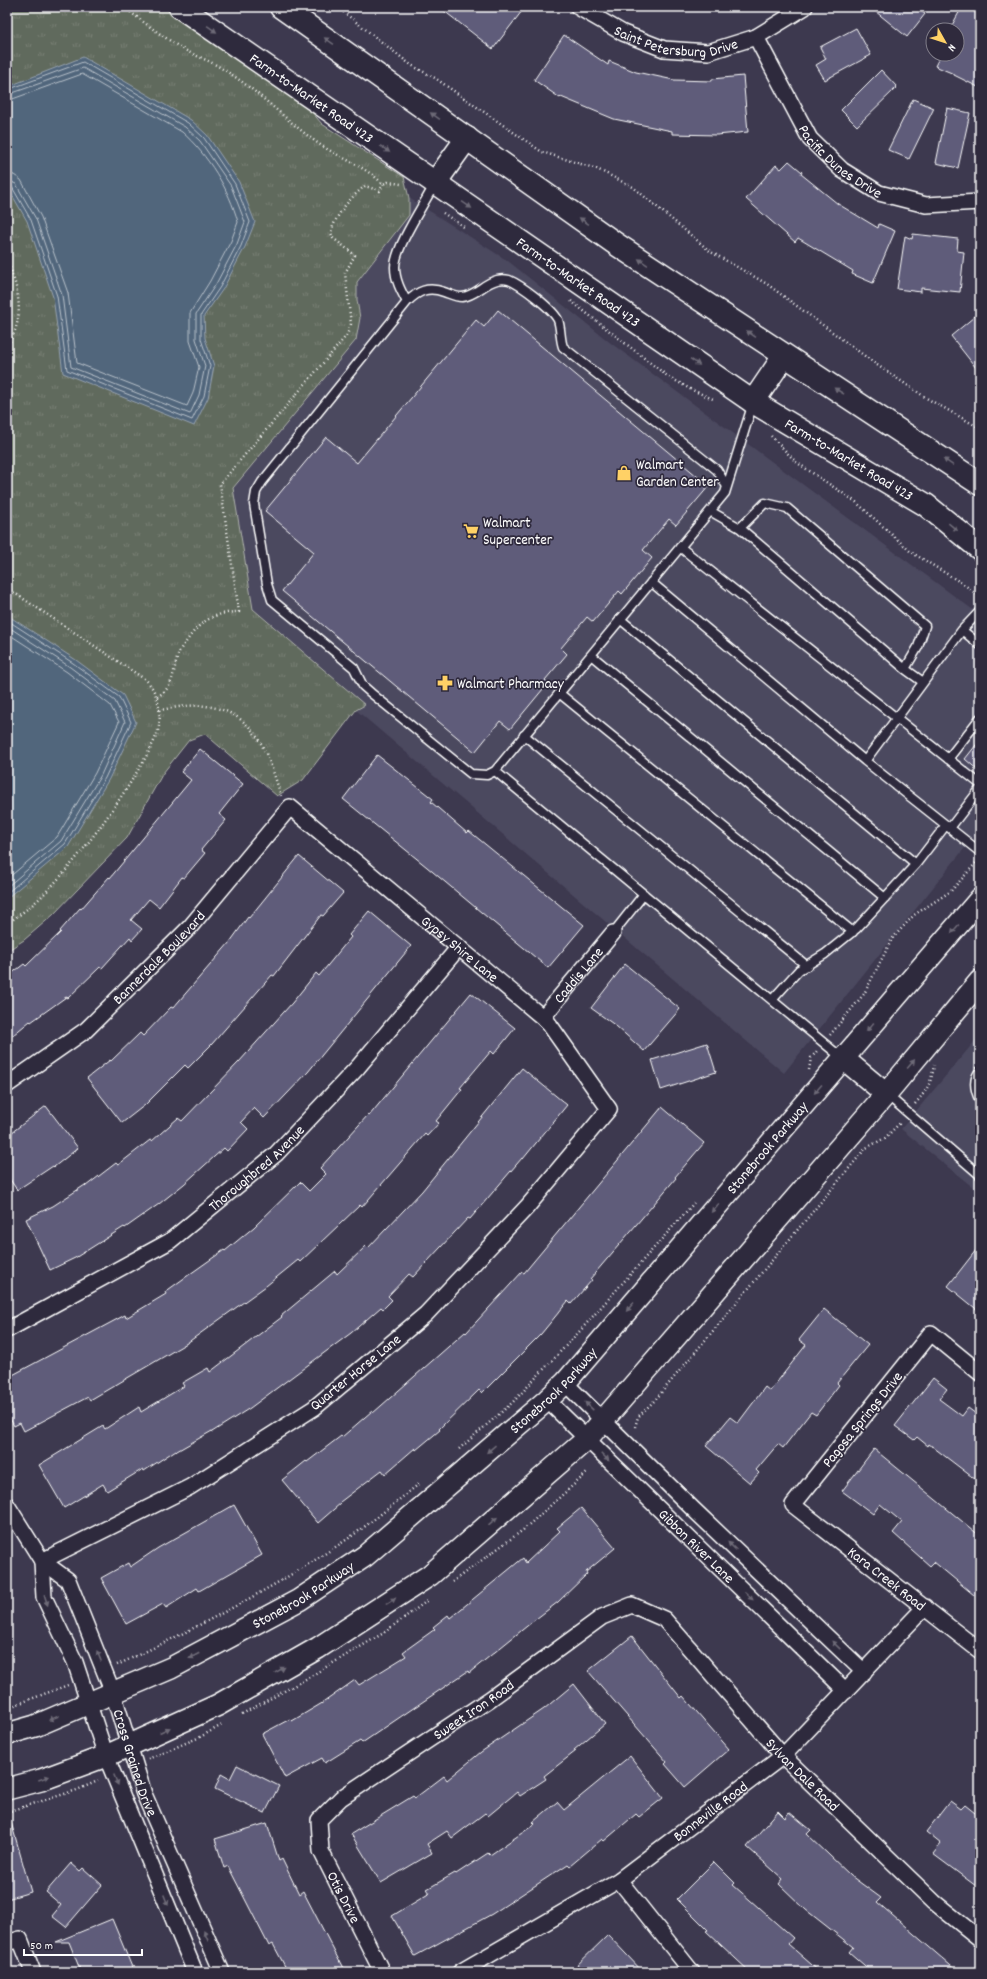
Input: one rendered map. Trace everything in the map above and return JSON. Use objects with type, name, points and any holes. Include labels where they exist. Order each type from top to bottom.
[{"type":"main road","name":"Farm-to-Market Road 423","points":[[180,7],[430,192],[753,402],[926,505],[980,548]]},
{"type":"main road","points":[[281,7],[616,244],[980,484]]},
{"type":"main road","points":[[430,192],[467,138]]},
{"type":"main road","points":[[753,402],[784,356]]},
{"type":"main road","name":"Stonebrook Parkway","points":[[7,1734],[35,1726],[171,1668],[299,1600],[365,1556],[547,1400],[565,1383],[980,899]]},
{"type":"main road","points":[[7,1789],[41,1780],[106,1756],[218,1705],[318,1648],[430,1575],[586,1439],[886,1094],[980,982]]},
{"type":"main road","points":[[844,1059],[886,1094]]},
{"type":"street","name":"Saint Petersburg Drive","points":[[578,7],[624,33],[664,49],[708,52],[756,37],[805,7]]},
{"type":"street","name":"Pacific Dunes Drive","points":[[756,37],[810,139],[842,170],[879,193],[926,205],[980,202]]},
{"type":"street","name":"Gypsy Shire Lane","points":[[288,810],[543,1017],[609,1109]]},
{"type":"street","name":"Bannerdale Boulevard","points":[[7,1085],[86,1030],[190,927],[288,810]]},
{"type":"street","name":"Caddis Lane","points":[[543,1017],[613,933]]},
{"type":"street","name":"Thoroughbred Avenue","points":[[7,1330],[170,1241],[276,1154],[358,1067],[458,947]]},
{"type":"street","name":"Quarter Horse Lane","points":[[42,1561],[190,1487],[314,1408],[426,1314],[527,1208],[609,1109]]},
{"type":"street","name":"Pagosa Springs Drive","points":[[793,1505],[931,1332],[980,1373]]},
{"type":"street","name":"Gibbon River Lane","points":[[565,1383],[864,1672]]},
{"type":"street","name":"Gibbon River Lane","points":[[547,1400],[846,1691]]},
{"type":"street","name":"Cross Grained Drive","points":[[7,1505],[42,1561],[68,1580],[105,1670],[144,1794],[222,1972]]},
{"type":"street","name":"Kara Creek Road","points":[[793,1505],[980,1651]]},
{"type":"street","name":"Cross Grained Drive","points":[[42,1561],[44,1597],[81,1680],[90,1703],[106,1756],[195,1972]]},
{"type":"street","name":"Sylvan Dale Road","points":[[632,1605],[664,1619],[783,1756],[934,1902],[980,1939]]},
{"type":"street","name":"Sweet Iron Road","points":[[319,1820],[341,1798],[490,1699],[602,1617],[632,1605]]},
{"type":"street","name":"Bonneville Road","points":[[460,1972],[619,1880],[783,1756],[925,1607]]},
{"type":"street","name":"Otis Drive","points":[[319,1820],[321,1851],[382,1972]]},
{"type":"street","points":[[619,1880],[692,1972]]},
{"type":"street","points":[[13,1941],[33,1972]]},
{"type":"lane","points":[[406,302],[396,281],[395,266],[402,244],[430,192]]},
{"type":"lane","points":[[726,485],[716,470],[563,347],[558,321],[550,310],[515,283],[507,279],[489,282],[478,290],[462,297],[432,288],[423,290],[406,302],[262,482],[256,492],[254,504],[267,584],[272,600],[354,668],[363,686],[371,693],[471,774],[487,775],[495,771],[725,493],[726,485],[753,402]]},
{"type":"lane","points":[[740,528],[765,504],[787,508],[853,564],[925,626],[918,647],[904,669]]},
{"type":"lane","points":[[710,511],[740,528],[904,669],[924,682]]},
{"type":"lane","points":[[680,547],[980,784]]},
{"type":"lane","points":[[651,582],[865,761],[980,852]]},
{"type":"lane","points":[[865,761],[962,630],[980,611]]},
{"type":"lane","points":[[620,619],[916,864]]},
{"type":"lane","points":[[962,630],[980,645]]},
{"type":"lane","points":[[591,655],[885,898]]},
{"type":"lane","points":[[559,693],[853,932]]},
{"type":"lane","points":[[948,759],[980,718]]},
{"type":"lane","points":[[524,735],[807,966]]},
{"type":"lane","points":[[495,771],[844,1059]]},
{"type":"lane","points":[[772,1000],[785,984],[853,932],[916,864],[980,789]]},
{"type":"lane","points":[[613,933],[644,894]]},
{"type":"lane","points":[[980,1071],[976,1076],[975,1086],[980,1101]]},
{"type":"lane","points":[[886,1094],[980,1175]]},
{"type":"path","points":[[124,7],[150,27],[184,49],[226,71],[260,95],[307,136],[333,153],[364,169],[383,184]]},
{"type":"path","points":[[337,7],[411,65],[435,78],[542,152],[597,169],[633,187],[712,252],[768,284],[878,365],[928,399],[980,428]]},
{"type":"path","points":[[157,698],[166,692],[170,686],[178,653],[202,622],[215,616],[239,612],[220,484],[347,335],[351,324],[345,274],[355,255],[332,238],[330,233],[341,211],[365,186],[380,191],[383,184],[388,182],[400,183],[430,192],[460,226],[466,227]]},
{"type":"path","points":[[7,260],[19,294],[20,311],[15,334],[7,346]]},
{"type":"path","points":[[568,298],[666,375],[690,389],[719,401]]},
{"type":"path","points":[[770,435],[796,462],[856,502],[911,552],[965,585],[980,597]]},
{"type":"path","points":[[7,588],[146,680],[152,686],[157,698],[159,710],[157,733],[146,757],[115,806],[80,854],[42,896],[7,924]]},
{"type":"path","points":[[159,710],[189,706],[205,706],[229,713],[248,725],[256,734],[270,763],[288,810]]},
{"type":"path","points":[[808,1075],[811,1058],[864,994],[892,939],[914,915],[951,891],[980,858]]},
{"type":"path","points":[[635,1427],[638,1417],[656,1399],[866,1148],[885,1138],[895,1129],[928,1089],[932,1081],[935,1060]]},
{"type":"path","points":[[456,1452],[513,1402],[578,1333],[694,1202]]},
{"type":"path","points":[[105,1670],[150,1650],[258,1594],[350,1537],[422,1482]]},
{"type":"path","points":[[7,1708],[81,1680]]},
{"type":"path","points":[[7,1812],[77,1790],[98,1781]]},
{"type":"shaded area","points":[[409,198],[508,261],[612,344],[980,615],[980,829],[784,1073],[356,710],[364,705],[253,609],[233,488],[356,340],[360,318],[357,300],[357,282],[409,215]]},
{"type":"shaded area","points":[[980,1035],[980,1193],[901,1129]]},
{"type":"green space","points":[[7,7],[164,7],[306,105],[322,124],[404,177],[409,198],[409,215],[357,282],[357,300],[360,318],[356,340],[233,488],[253,609],[365,705],[356,710],[303,780],[277,796],[205,734],[189,740],[163,773],[127,838],[53,915],[24,940],[7,951]]},
{"type":"water","points":[[83,57],[191,120],[207,135],[239,182],[255,222],[245,247],[223,289],[204,316],[205,338],[214,366],[208,398],[194,426],[63,373],[53,297],[27,221],[7,186],[7,87]]},
{"type":"water","points":[[7,615],[76,660],[123,695],[136,722],[109,779],[68,847],[7,898]]},
{"type":"building","points":[[439,7],[525,7],[493,49]]},
{"type":"building","points":[[870,7],[916,7],[925,14],[907,37]]},
{"type":"building","points":[[962,7],[970,7],[980,12],[980,88],[935,66],[937,62],[965,62],[965,22],[954,22]]},
{"type":"building","points":[[856,28],[871,55],[825,80],[816,65],[826,59],[820,47]]},
{"type":"building","points":[[564,35],[608,65],[609,61],[636,72],[674,80],[712,81],[712,79],[743,76],[748,132],[717,135],[672,134],[672,131],[614,119],[561,97],[560,98],[534,80]]},
{"type":"building","points":[[881,70],[897,87],[857,126],[841,110]]},
{"type":"building","points":[[913,99],[934,108],[909,159],[888,150]]},
{"type":"building","points":[[947,108],[970,113],[958,168],[936,163]]},
{"type":"building","points":[[789,161],[802,172],[801,174],[838,204],[878,228],[879,224],[895,231],[873,283],[852,274],[853,271],[798,238],[795,242],[746,199],[776,165],[781,169]]},
{"type":"building","points":[[913,234],[958,239],[957,251],[964,252],[960,292],[921,288],[921,292],[897,289],[905,236],[912,239]]},
{"type":"building","name":"Walmart Supercenter","points":[[498,310],[709,486],[676,525],[669,519],[643,550],[652,558],[622,594],[619,591],[593,622],[587,617],[561,648],[567,654],[545,680],[548,683],[510,729],[500,721],[475,752],[282,591],[314,552],[265,511],[326,437],[357,463],[476,320],[484,327]]},
{"type":"building","points":[[980,312],[980,373],[951,336]]},
{"type":"building","points":[[980,740],[980,772],[965,759]]},
{"type":"building","points":[[200,749],[243,784],[219,814],[226,820],[201,850],[205,853],[184,878],[182,877],[159,907],[149,899],[131,920],[142,929],[132,940],[130,937],[102,968],[100,967],[68,998],[66,997],[31,1022],[30,1021],[7,1040],[7,977],[24,964],[26,966],[61,932],[60,931],[80,908],[81,909],[109,877],[110,878],[191,780],[181,772]]},
{"type":"building","points":[[377,755],[433,799],[431,802],[467,833],[469,831],[584,925],[548,968],[343,799]]},
{"type":"building","points":[[299,856],[343,893],[323,916],[321,915],[274,976],[272,975],[212,1044],[188,1068],[185,1065],[145,1105],[122,1123],[87,1078],[110,1060],[111,1061],[140,1033],[143,1036],[171,1007],[173,1008],[230,942],[248,917],[249,918]]},
{"type":"building","points":[[369,911],[411,946],[308,1072],[264,1118],[254,1108],[241,1122],[248,1129],[227,1151],[224,1148],[159,1204],[125,1228],[124,1227],[75,1258],[50,1270],[26,1219],[53,1206],[85,1185],[86,1186],[116,1163],[118,1165],[150,1140],[152,1141],[178,1118],[182,1121],[239,1062],[292,1003],[316,973],[319,976],[351,937],[349,935]]},
{"type":"building","points":[[625,964],[680,1009],[644,1051],[616,1026],[591,1008]]},
{"type":"building","points":[[471,993],[515,1028],[494,1054],[491,1051],[460,1088],[462,1089],[436,1121],[439,1123],[427,1136],[425,1134],[362,1207],[360,1205],[300,1262],[298,1260],[266,1286],[187,1343],[90,1400],[88,1397],[24,1431],[20,1423],[14,1426],[7,1413],[7,1378],[125,1315],[126,1318],[166,1294],[165,1292],[224,1250],[225,1251],[254,1227],[300,1182],[309,1191],[326,1174],[320,1168],[368,1115],[369,1116]]},
{"type":"building","points":[[707,1043],[716,1072],[661,1090],[652,1060]]},
{"type":"building","points":[[522,1068],[567,1105],[523,1159],[522,1158],[470,1219],[468,1218],[413,1277],[409,1274],[388,1296],[392,1300],[383,1309],[381,1307],[351,1333],[250,1408],[212,1432],[177,1451],[176,1450],[144,1471],[143,1469],[107,1491],[103,1484],[64,1508],[39,1465],[103,1426],[105,1429],[139,1407],[141,1412],[184,1386],[182,1383],[208,1368],[210,1372],[282,1317],[281,1316],[335,1271],[337,1274],[366,1246],[368,1248],[422,1191]]},
{"type":"building","points":[[46,1106],[78,1148],[54,1167],[53,1166],[17,1190],[7,1175],[7,1136]]},
{"type":"building","points":[[662,1107],[704,1143],[590,1279],[592,1280],[571,1304],[568,1301],[541,1334],[482,1393],[479,1390],[439,1429],[440,1430],[416,1450],[415,1448],[385,1474],[382,1470],[340,1502],[341,1503],[318,1523],[282,1480],[306,1461],[307,1462],[341,1436],[342,1437],[372,1411],[373,1413],[465,1332],[466,1333],[522,1272],[524,1273]]},
{"type":"building","points":[[980,1245],[980,1312],[948,1286]]},
{"type":"building","points":[[824,1309],[868,1345],[837,1383],[839,1385],[816,1415],[811,1412],[783,1448],[778,1444],[756,1470],[759,1473],[750,1483],[706,1446],[730,1417],[738,1423],[765,1387],[770,1391],[806,1345],[799,1340]]},
{"type":"building","points":[[933,1378],[947,1389],[939,1399],[962,1416],[968,1408],[980,1417],[980,1483],[929,1444],[928,1446],[917,1437],[914,1440],[895,1426]]},
{"type":"building","points":[[874,1449],[980,1536],[980,1600],[934,1562],[930,1566],[893,1533],[902,1522],[880,1504],[873,1514],[842,1491]]},
{"type":"building","points":[[234,1505],[262,1555],[199,1591],[197,1588],[166,1608],[163,1604],[126,1624],[101,1578],[128,1563],[130,1567],[158,1548]]},
{"type":"building","points":[[581,1508],[615,1548],[586,1572],[587,1574],[558,1602],[469,1673],[468,1671],[362,1743],[360,1741],[325,1763],[322,1758],[285,1778],[262,1734],[290,1719],[292,1721],[324,1702],[355,1680],[359,1685],[406,1656],[403,1652],[435,1629],[433,1627],[448,1615],[450,1618],[523,1558],[526,1563],[560,1531],[557,1528]]},
{"type":"building","points":[[632,1636],[681,1698],[683,1696],[729,1749],[685,1787],[665,1764],[667,1762],[588,1671]]},
{"type":"building","points":[[574,1684],[605,1724],[574,1750],[576,1751],[544,1776],[546,1779],[520,1796],[517,1792],[488,1816],[485,1813],[452,1838],[447,1831],[427,1844],[432,1853],[381,1883],[351,1834],[413,1796],[415,1798],[444,1776],[447,1780],[481,1752],[544,1709]]},
{"type":"building","points":[[630,1756],[663,1798],[639,1817],[636,1814],[604,1841],[602,1839],[570,1866],[568,1864],[492,1914],[415,1956],[392,1916],[430,1893],[427,1889],[455,1873],[456,1874],[488,1853],[490,1855],[535,1824],[533,1822],[557,1802],[564,1810]]},
{"type":"building","points":[[237,1765],[279,1786],[265,1813],[215,1789],[221,1774],[230,1779]]},
{"type":"building","points":[[950,1801],[961,1809],[965,1805],[980,1817],[980,1889],[933,1854],[941,1844],[926,1832]]},
{"type":"building","points":[[778,1811],[785,1818],[789,1812],[811,1830],[807,1834],[851,1876],[881,1898],[877,1902],[958,1972],[872,1972],[849,1952],[853,1947],[806,1910],[779,1884],[783,1879],[747,1847]]},
{"type":"building","points":[[7,1822],[11,1822],[31,1892],[7,1899]]},
{"type":"building","points":[[267,1823],[279,1861],[282,1859],[299,1894],[303,1891],[345,1972],[288,1972],[273,1944],[269,1946],[228,1866],[224,1868],[215,1839]]},
{"type":"building","points":[[714,1862],[735,1883],[733,1885],[793,1938],[788,1944],[820,1972],[750,1972],[706,1931],[708,1930],[677,1899]]},
{"type":"building","points":[[71,1863],[80,1871],[83,1868],[102,1885],[66,1927],[52,1916],[61,1905],[46,1892]]},
{"type":"building","points":[[112,1919],[134,1972],[81,1972],[69,1942],[56,1942]]},
{"type":"building","points":[[608,1935],[643,1972],[570,1972]]},
{"type":"place","name":"Walmart Garden Center","points":[[624,473]]},
{"type":"place","name":"Walmart Supercenter","points":[[471,531]]},
{"type":"place","name":"Walmart Pharmacy","points":[[445,683]]}]
